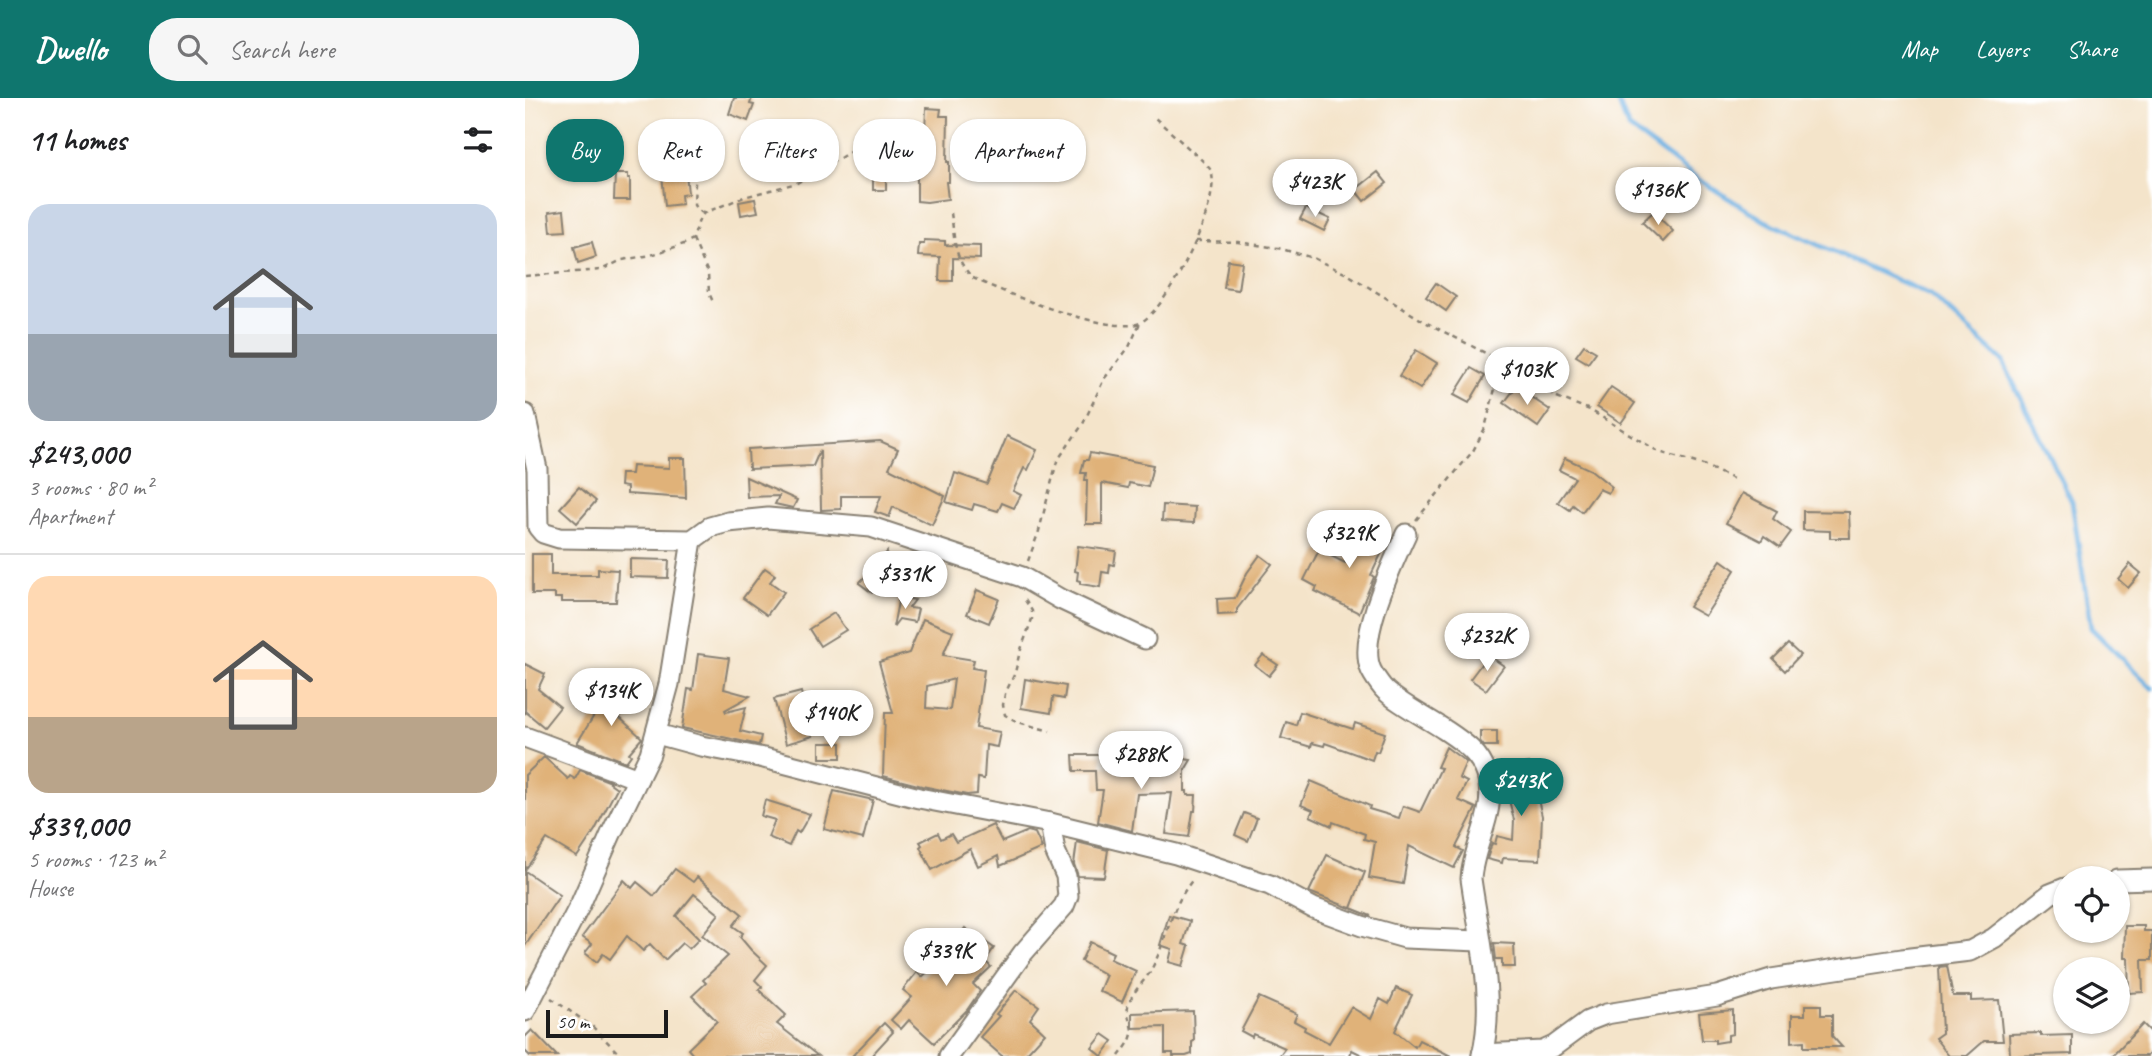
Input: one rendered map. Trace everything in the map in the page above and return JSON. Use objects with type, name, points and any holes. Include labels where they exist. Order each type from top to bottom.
[{"type":"street","points":[[525,414],[537,469],[538,527],[543,533],[559,538],[692,540],[710,527],[728,522],[768,518],[871,527],[1025,578],[1061,599],[1145,639]]},
{"type":"street","points":[[1406,534],[1388,574],[1367,641],[1370,669],[1384,690],[1464,742],[1478,757],[1487,775],[1490,792],[1488,815],[1472,863],[1471,879],[1486,982],[1486,1041],[1482,1055],[1543,1051],[1588,1021],[1606,1014],[1717,996],[1771,979],[1902,958],[1970,951],[1994,938],[2053,893]]},
{"type":"street","points":[[525,1011],[580,905],[657,734],[669,684],[692,540]]},
{"type":"street","points":[[657,734],[919,798],[1050,823],[1176,854],[1270,885],[1313,908],[1362,926],[1405,938],[1479,942]]},
{"type":"street","points":[[525,737],[638,779]]},
{"type":"street","points":[[949,1056],[1023,953],[1064,906],[1067,896],[1066,876],[1055,851],[1050,823]]},
{"type":"street","points":[[2130,880],[2152,879]]},
{"type":"path","points":[[951,213],[955,248],[961,267],[973,278],[1036,303],[1095,321],[1137,324],[1149,316],[1171,288],[1196,241],[1209,206],[1213,185],[1211,171],[1155,118]]},
{"type":"path","points":[[525,276],[601,271],[622,260],[651,255],[684,244],[693,239],[704,213],[744,197],[797,183],[851,152]]},
{"type":"path","points":[[696,182],[697,210],[704,213]]},
{"type":"path","points":[[693,239],[708,273],[709,293],[714,304]]},
{"type":"path","points":[[1196,241],[1238,242],[1278,248],[1313,258],[1349,275],[1425,322],[1497,359],[1557,397],[1590,410],[1659,452],[1703,465],[1733,479]]},
{"type":"path","points":[[1050,731],[1012,719],[1006,715],[1003,705],[1030,629],[1032,611],[1025,599],[1025,578],[1058,461],[1083,424],[1104,379],[1129,346],[1141,321]]},
{"type":"path","points":[[1406,534],[1473,451],[1485,428],[1497,381],[1497,359]]},
{"type":"path","points":[[1119,1056],[1131,1036],[1127,1016],[1131,999],[1140,982],[1153,968],[1171,916],[1186,888],[1206,864]]},
{"type":"path","points":[[537,989],[593,1027],[621,1056]]},
{"type":"building","points":[[734,98],[752,98],[750,104],[754,105],[749,119],[729,114]]},
{"type":"building","points":[[926,108],[941,109],[940,116],[948,116],[948,199],[917,201],[917,182],[936,182],[936,119],[926,119]]},
{"type":"building","points":[[1378,172],[1387,183],[1364,201],[1355,190]]},
{"type":"building","points":[[624,174],[628,174],[630,200],[614,200],[615,182],[624,182]]},
{"type":"building","points":[[663,182],[687,182],[688,194],[681,195],[682,204],[665,206]]},
{"type":"building","points":[[873,182],[886,182],[886,190],[873,190]]},
{"type":"building","points":[[755,199],[758,212],[741,215],[739,202]]},
{"type":"building","points":[[1306,208],[1330,219],[1324,231],[1300,219]]},
{"type":"building","points":[[564,210],[566,231],[551,232],[549,212]]},
{"type":"building","points":[[1653,212],[1673,231],[1663,242],[1642,222]]},
{"type":"building","points":[[924,240],[945,241],[945,245],[980,246],[980,259],[953,258],[953,281],[939,281],[940,257],[918,256],[919,244],[924,244]]},
{"type":"building","points":[[592,242],[596,257],[578,263],[574,247]]},
{"type":"building","points":[[1228,260],[1242,262],[1238,290],[1224,288]]},
{"type":"building","points":[[1436,283],[1456,297],[1446,311],[1426,297]]},
{"type":"building","points":[[1584,345],[1596,352],[1588,363],[1576,356]]},
{"type":"building","points":[[1416,350],[1437,363],[1420,389],[1399,376]]},
{"type":"building","points":[[1471,368],[1485,376],[1469,403],[1454,395]]},
{"type":"building","points":[[1516,387],[1550,410],[1538,427],[1504,403]]},
{"type":"building","points":[[1611,387],[1635,403],[1621,423],[1597,407]]},
{"type":"building","points":[[1007,436],[1037,450],[1028,470],[1024,468],[1013,491],[1021,495],[1014,508],[1002,503],[998,511],[974,504],[972,510],[946,502],[955,473],[987,484]]},
{"type":"building","points":[[880,441],[898,449],[889,468],[945,496],[932,525],[893,507],[889,517],[875,512],[881,496],[841,496],[841,509],[821,510],[820,450],[813,466],[749,469],[748,449]]},
{"type":"building","points":[[1090,453],[1153,465],[1148,487],[1129,483],[1128,488],[1102,483],[1102,524],[1086,524],[1087,480],[1086,473],[1081,473],[1084,460],[1088,460]]},
{"type":"building","points":[[669,458],[685,458],[686,498],[627,494],[627,487],[620,486],[621,474],[631,474],[632,466],[669,468]]},
{"type":"building","points":[[1565,458],[1591,470],[1612,487],[1608,493],[1599,489],[1582,512],[1573,505],[1570,510],[1558,502],[1575,478],[1559,470]]},
{"type":"building","points":[[746,477],[797,500],[793,508],[775,504],[779,496],[747,497]]},
{"type":"building","points":[[579,487],[596,501],[577,523],[560,508]]},
{"type":"building","points":[[1742,493],[1777,511],[1773,519],[1791,532],[1780,547],[1764,536],[1761,541],[1726,523]]},
{"type":"building","points":[[1163,505],[1195,507],[1194,523],[1162,521]]},
{"type":"building","points":[[1803,511],[1849,512],[1850,538],[1830,538],[1830,531],[1803,530]]},
{"type":"building","points":[[1367,516],[1381,524],[1373,538],[1386,544],[1371,575],[1374,577],[1359,613],[1315,591],[1317,587],[1304,580],[1319,550],[1345,563]]},
{"type":"building","points":[[1078,546],[1116,551],[1114,565],[1110,564],[1109,573],[1102,572],[1100,587],[1080,584],[1077,580],[1078,572],[1075,571]]},
{"type":"building","points":[[887,552],[885,578],[872,593],[859,583]]},
{"type":"building","points":[[532,554],[551,554],[551,575],[598,575],[598,569],[618,570],[616,602],[561,602],[561,598],[555,598],[555,594],[532,594]]},
{"type":"building","points":[[1260,555],[1272,564],[1237,609],[1237,614],[1218,615],[1217,599],[1235,598],[1247,573]]},
{"type":"building","points":[[630,559],[669,560],[668,578],[630,577]]},
{"type":"building","points":[[1721,560],[1735,570],[1705,616],[1689,607]]},
{"type":"building","points":[[2130,564],[2141,573],[2128,588],[2118,579]]},
{"type":"building","points":[[765,568],[775,575],[770,582],[784,592],[767,615],[743,598]]},
{"type":"building","points":[[977,590],[999,599],[989,623],[967,614]]},
{"type":"building","points":[[899,597],[915,600],[909,608],[918,609],[915,622],[899,619],[893,627]]},
{"type":"building","points":[[834,613],[846,630],[820,646],[809,629]]},
{"type":"building","points":[[923,619],[953,631],[943,655],[974,660],[972,668],[984,670],[976,728],[1000,732],[997,747],[986,745],[984,779],[978,778],[977,794],[967,795],[883,776],[885,713],[893,713],[879,662],[909,653]],"holes":[[[954,679],[950,710],[926,708],[927,686]]]},
{"type":"building","points":[[1788,644],[1800,655],[1785,671],[1773,659]]},
{"type":"building","points":[[698,654],[729,658],[724,689],[750,696],[725,710],[726,712],[746,707],[740,731],[761,736],[759,745],[682,728],[688,689],[693,690]]},
{"type":"building","points":[[1263,655],[1278,665],[1269,676],[1255,665]]},
{"type":"building","points":[[1488,655],[1504,666],[1486,690],[1470,679]]},
{"type":"building","points":[[525,664],[545,674],[538,689],[560,707],[544,727],[526,712],[525,714]]},
{"type":"building","points":[[1025,679],[1066,686],[1064,699],[1053,697],[1051,713],[1021,708]]},
{"type":"building","points":[[613,685],[632,696],[619,717],[642,738],[629,753],[631,755],[626,762],[577,743]]},
{"type":"building","points":[[801,692],[813,736],[786,744],[774,699]]},
{"type":"building","points":[[1300,712],[1353,729],[1355,723],[1385,733],[1378,752],[1375,751],[1372,760],[1325,743],[1324,746],[1312,743],[1311,747],[1281,738],[1286,722],[1296,725]]},
{"type":"building","points":[[1480,731],[1497,731],[1497,746],[1484,746],[1480,741]]},
{"type":"building","points":[[820,743],[841,743],[841,758],[820,758]]},
{"type":"building","points":[[1446,747],[1466,762],[1459,778],[1467,782],[1458,800],[1476,808],[1456,847],[1463,851],[1454,868],[1409,846],[1403,884],[1369,878],[1375,842],[1364,839],[1365,834],[1333,822],[1332,826],[1310,816],[1313,810],[1301,805],[1311,781],[1370,806],[1369,809],[1399,818],[1403,806],[1420,812],[1441,768],[1437,767]]},
{"type":"building","points":[[1073,755],[1102,755],[1102,766],[1154,768],[1154,759],[1191,760],[1185,770],[1185,791],[1187,795],[1196,795],[1189,837],[1166,834],[1172,793],[1137,794],[1132,831],[1098,822],[1103,790],[1096,790],[1095,771],[1074,771]]},
{"type":"building","points":[[544,757],[568,779],[570,776],[575,779],[580,770],[611,782],[617,788],[577,857],[547,839],[525,870],[525,775]]},
{"type":"building","points":[[1529,763],[1542,816],[1540,860],[1503,858],[1502,863],[1487,859],[1497,836],[1513,840],[1514,820],[1504,780],[1507,768]]},
{"type":"building","points":[[834,791],[873,800],[863,839],[824,829]]},
{"type":"building","points":[[765,800],[810,814],[799,833],[796,831],[789,846],[768,837],[775,820],[761,816]]},
{"type":"building","points":[[1244,813],[1257,818],[1248,841],[1235,835]]},
{"type":"building","points":[[993,825],[1002,842],[1028,831],[1035,833],[1042,848],[1000,866],[998,856],[978,866],[970,849],[932,870],[920,847],[920,842],[938,833],[941,839],[951,834],[956,842]]},
{"type":"building","points":[[1077,842],[1108,850],[1104,877],[1078,876],[1074,864]]},
{"type":"building","points":[[1327,855],[1365,872],[1351,908],[1371,916],[1309,892]]},
{"type":"building","points":[[675,869],[693,882],[697,877],[742,914],[733,926],[743,933],[740,937],[767,965],[755,980],[762,987],[759,990],[786,1015],[777,1024],[818,1056],[694,1056],[688,1049],[717,1021],[692,996],[706,983],[703,980],[728,956],[702,935],[719,914],[694,894],[676,916],[699,939],[689,949],[682,943],[665,960],[650,944],[643,951],[627,936],[610,959],[603,954],[597,962],[585,953],[592,944],[582,937],[624,880],[632,888],[637,882],[654,896]]},
{"type":"building","points":[[525,871],[560,895],[525,946]]},
{"type":"building","points":[[1169,915],[1190,921],[1183,944],[1189,946],[1183,966],[1169,962],[1172,949],[1160,945]]},
{"type":"building","points":[[2130,926],[2144,926],[2144,931],[2152,931],[2152,960],[2142,960],[2143,992],[2130,993],[2130,957],[2124,957],[2124,943],[2130,943]]},
{"type":"building","points":[[965,928],[994,948],[985,961],[991,967],[973,984],[980,991],[967,1010],[934,1043],[909,1020],[901,1029],[891,1020],[912,997],[903,990],[917,972],[922,977],[948,952]]},
{"type":"building","points":[[1090,942],[1113,953],[1110,959],[1136,971],[1122,1002],[1099,991],[1106,975],[1081,961]]},
{"type":"building","points":[[1494,943],[1514,944],[1515,967],[1502,967],[1502,959],[1496,959]]},
{"type":"building","points":[[1947,966],[1953,996],[1971,996],[1971,1001],[1999,1000],[2003,1041],[1984,1041],[1967,1056],[1949,1056],[1935,1038],[1942,1033],[1939,967]]},
{"type":"building","points":[[1396,988],[1412,995],[1395,1031],[1415,1047],[1419,1040],[1451,1056],[1364,1056],[1352,1050],[1350,1055],[1353,1056],[1279,1056],[1285,1048],[1241,1031],[1259,997],[1297,1014],[1294,1021],[1305,1027],[1304,1030],[1329,1043],[1351,1007],[1371,1019],[1380,999],[1389,1004]]},
{"type":"building","points":[[1016,990],[1039,1006],[1030,1019],[1045,1033],[1024,1056],[1002,1056],[980,1037],[999,1016],[996,1014]]},
{"type":"building","points":[[1805,1005],[1821,1005],[1821,1015],[1832,1015],[1832,1036],[1842,1047],[1804,1047],[1804,1041],[1792,1042],[1792,1015],[1805,1015]]},
{"type":"building","points":[[1733,1010],[1733,1034],[1728,1035],[1728,1041],[1715,1043],[1715,1040],[1702,1040],[1699,1013]]},
{"type":"building","points":[[1193,1011],[1192,1054],[1186,1056],[1165,1053],[1165,1027],[1132,1028],[1132,1013]]},
{"type":"building","points":[[884,1023],[893,1032],[871,1056],[852,1056]]},
{"type":"building","points":[[2143,1024],[2152,1033],[2152,1051],[2147,1056],[2112,1056]]},
{"type":"building","points":[[532,1030],[557,1056],[530,1056],[525,1051],[525,1037]]},
{"type":"building","points":[[2041,1033],[2041,1036],[2072,1035],[2072,1054],[2010,1056],[2009,1034]]},
{"type":"building","points":[[1103,1034],[1113,1041],[1102,1056],[1092,1048]]},
{"type":"waterway","points":[[1617,98],[1628,127],[1698,179],[1765,221],[1930,295],[2002,360],[2072,502],[2091,628],[2152,688]]}]
